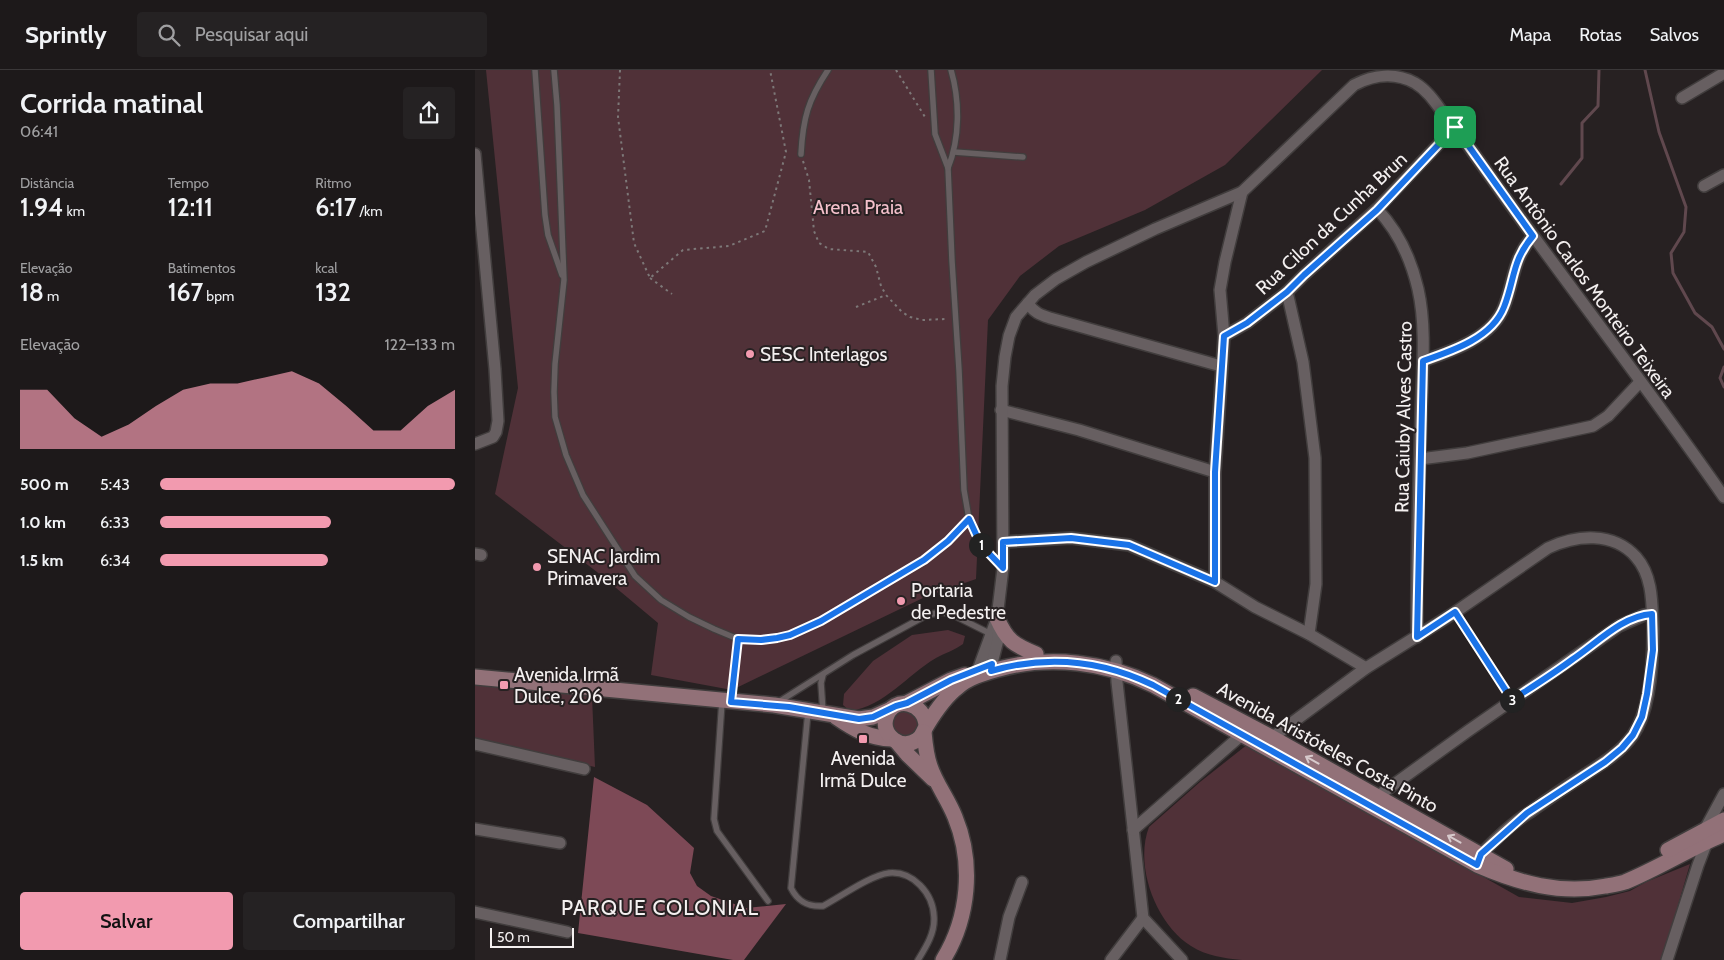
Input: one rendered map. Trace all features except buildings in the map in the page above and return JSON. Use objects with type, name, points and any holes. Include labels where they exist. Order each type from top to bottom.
[{"type":"main road","points":[[997,618],[1004,634],[1011,642],[1036,654]]},
{"type":"main road","name":"Avenida Aristóteles Costa Pinto","points":[[907,703],[951,680],[1010,658],[1036,654],[1075,654],[1117,665]]},
{"type":"main road","name":"Avenida Aristóteles Costa Pinto","points":[[925,729],[956,688],[987,668],[1036,662],[1137,667],[1246,731],[1479,859],[1533,877],[1565,882],[1599,880],[1632,869],[1704,836],[1724,820]]},
{"type":"main road","points":[[475,677],[774,706],[859,719],[873,717],[907,703],[917,707],[926,721],[927,755],[937,783]]},
{"type":"main road","points":[[891,709],[886,719],[886,730],[907,754],[937,783],[948,800],[964,847],[966,896],[955,935],[943,960]]},
{"type":"main road","points":[[821,712],[861,734],[895,740],[902,744],[913,743],[925,729]]},
{"type":"main road","name":"Avenida Aristóteles Costa Pinto","points":[[1704,836],[1724,834]]},
{"type":"street","points":[[1682,98],[1724,73]]},
{"type":"street","name":"Rua Antônio Carlos Monteiro Teixeira","points":[[987,668],[998,640],[997,618],[1003,568],[1001,410],[1005,357],[1009,336],[1016,317],[1035,295],[1056,279],[1086,262],[1155,229],[1242,192],[1354,85],[1375,76],[1403,78],[1416,83],[1427,93],[1455,127],[1533,236],[1610,337],[1640,382],[1724,497]]},
{"type":"street","name":"Rua Cilon da Cunha Brun","points":[[1224,336],[1247,323],[1287,292],[1377,210],[1455,127]]},
{"type":"street","points":[[475,158],[495,369],[498,421],[496,432],[493,436],[475,444]]},
{"type":"street","points":[[1704,186],[1724,175]]},
{"type":"street","points":[[1215,582],[1215,472],[1224,336],[1221,290],[1225,262],[1242,192]]},
{"type":"street","name":"Rua Caiuby Alves Castro","points":[[1377,210],[1390,223],[1397,234],[1411,266],[1421,308],[1423,361],[1417,637]]},
{"type":"street","points":[[1423,361],[1460,346],[1492,326],[1505,306],[1515,265],[1520,253],[1533,236]]},
{"type":"street","points":[[1287,292],[1303,362],[1315,458],[1316,584],[1309,634]]},
{"type":"street","points":[[1028,303],[1039,314],[1051,318],[1221,366]]},
{"type":"street","points":[[1420,459],[1467,453],[1582,430],[1593,426],[1608,416],[1640,382]]},
{"type":"street","points":[[1001,410],[1079,430],[1215,472]]},
{"type":"street","points":[[1267,741],[1366,668],[1455,612],[1548,548],[1563,541],[1585,537],[1601,538],[1615,542],[1636,557],[1645,571],[1651,590],[1653,650],[1642,717],[1633,735],[1622,748],[1605,762],[1527,813],[1479,859]]},
{"type":"street","points":[[1003,542],[1071,538],[1129,545],[1215,582],[1255,607],[1309,634],[1366,668]]},
{"type":"street","points":[[1375,801],[1512,700],[1619,626],[1644,615],[1652,614]]},
{"type":"street","name":"Rua Antônio Carlos Monteiro Teixeira","points":[[987,668],[991,634],[997,618]]},
{"type":"street","points":[[1117,665],[1143,918],[1182,960]]},
{"type":"street","points":[[1133,830],[1246,731]]},
{"type":"street","points":[[475,744],[584,768]]},
{"type":"street","points":[[1667,960],[1698,865],[1704,836],[1724,794]]},
{"type":"street","points":[[475,829],[561,843]]},
{"type":"street","points":[[1000,960],[1009,917],[1022,882]]},
{"type":"street","points":[[475,912],[567,932]]},
{"type":"street","points":[[1111,960],[1143,918]]},
{"type":"lane","points":[[535,70],[545,215],[552,248],[564,280]]},
{"type":"lane","points":[[554,70],[564,280],[555,364],[555,417],[566,454],[583,495],[635,576],[661,600],[689,617],[738,639],[761,640],[777,638],[790,635],[821,621],[924,560],[948,541],[969,519]]},
{"type":"lane","points":[[801,154],[804,121],[808,105],[828,70]]},
{"type":"lane","points":[[931,70],[935,134],[948,168],[963,490],[969,519],[981,545],[1003,568]]},
{"type":"lane","points":[[948,168],[954,152],[957,131],[957,103],[951,70]]},
{"type":"lane","points":[[954,152],[1023,158]]},
{"type":"lane","points":[[774,706],[853,655],[935,612],[953,615],[991,634]]},
{"type":"lane","points":[[738,639],[726,701],[713,819],[717,831],[768,901]]},
{"type":"lane","points":[[823,675],[821,683],[821,712],[791,888],[795,896],[804,904],[823,906],[878,876],[895,873],[911,877],[925,890],[934,917],[928,946],[918,960]]},
{"type":"path","points":[[620,70],[618,118],[634,244],[650,278],[672,294]]},
{"type":"path","points":[[650,278],[683,250],[729,246],[765,231],[786,152],[770,70]]},
{"type":"path","points":[[896,70],[935,134]]},
{"type":"path","points":[[801,154],[809,180],[814,231],[819,243],[829,249],[868,252],[876,267],[877,277],[886,295],[910,317],[922,320],[936,318],[956,319]]},
{"type":"path","points":[[856,308],[886,295]]},
{"type":"path","points":[[1455,612],[1512,700]]},
{"type":"green space","name":"SESC Interlagos","points":[[486,70],[1322,70],[1225,165],[1145,210],[1059,246],[1020,276],[988,320],[976,579],[925,597],[732,690],[651,675],[658,623],[597,572],[495,494],[518,388]]},
{"type":"green space","points":[[948,630],[965,636],[963,644],[925,665],[885,697],[874,703],[850,711],[843,705],[844,694],[873,661],[912,635]]},
{"type":"green space","points":[[475,683],[592,696],[595,767],[475,741]]},
{"type":"green space","points":[[915,710],[920,728],[909,738],[895,734],[891,719],[896,711]]},
{"type":"green space","points":[[1248,744],[1519,897],[1572,903],[1606,897],[1630,891],[1646,882],[1690,864],[1662,960],[1242,960],[1215,956],[1191,946],[1168,924],[1158,909],[1151,893],[1144,859],[1145,842],[1149,827],[1200,782]]},
{"type":"shaded area","points":[[594,777],[647,805],[694,848],[690,873],[697,886],[711,896],[746,908],[786,904],[744,960],[733,960],[578,933]]},
{"type":"waterway","points":[[1561,184],[1582,158],[1582,123],[1598,106],[1599,70]]},
{"type":"waterway","points":[[1645,70],[1659,132],[1686,207],[1684,232],[1671,253],[1673,273],[1695,313],[1712,327],[1724,349]]},
{"type":"waterway","points":[[1724,367],[1720,378],[1724,387]]},
{"type":"place","name":"SESC Interlagos","points":[[750,354]]},
{"type":"place","name":"SENAC Jardim Primavera","points":[[537,567]]},
{"type":"place","name":"Portaria de Pedestre","points":[[901,601]]},
{"type":"place","name":"Avenida Irmã Dulce, 206","points":[[504,685]]},
{"type":"place","name":"Avenida Irmã Dulce","points":[[863,739]]},
{"type":"district","name":"PARQUE COLONIAL","points":[[660,908]]},
{"type":"route","points":[[1455,127],[1533,236],[1520,253],[1515,265],[1505,306],[1492,326],[1460,346],[1423,361],[1417,637],[1455,612],[1512,700],[1619,626],[1635,618],[1652,614],[1653,650],[1647,694],[1642,717],[1633,735],[1622,748],[1605,762],[1527,813],[1481,854],[1477,865],[1153,685],[1133,675],[1117,670],[1094,665],[1036,662],[1014,664],[991,671],[992,664],[951,680],[907,703],[873,717],[859,719],[789,707],[731,702],[738,639],[761,640],[777,638],[790,635],[821,621],[924,560],[948,541],[969,519],[981,545],[1003,568],[1003,542],[1045,538],[1071,538],[1129,545],[1161,557],[1215,582],[1215,472],[1224,336],[1247,323],[1287,292],[1377,210],[1455,127]]},
{"type":"park label","name":"Arena Praia","points":[[858,207]]}]
